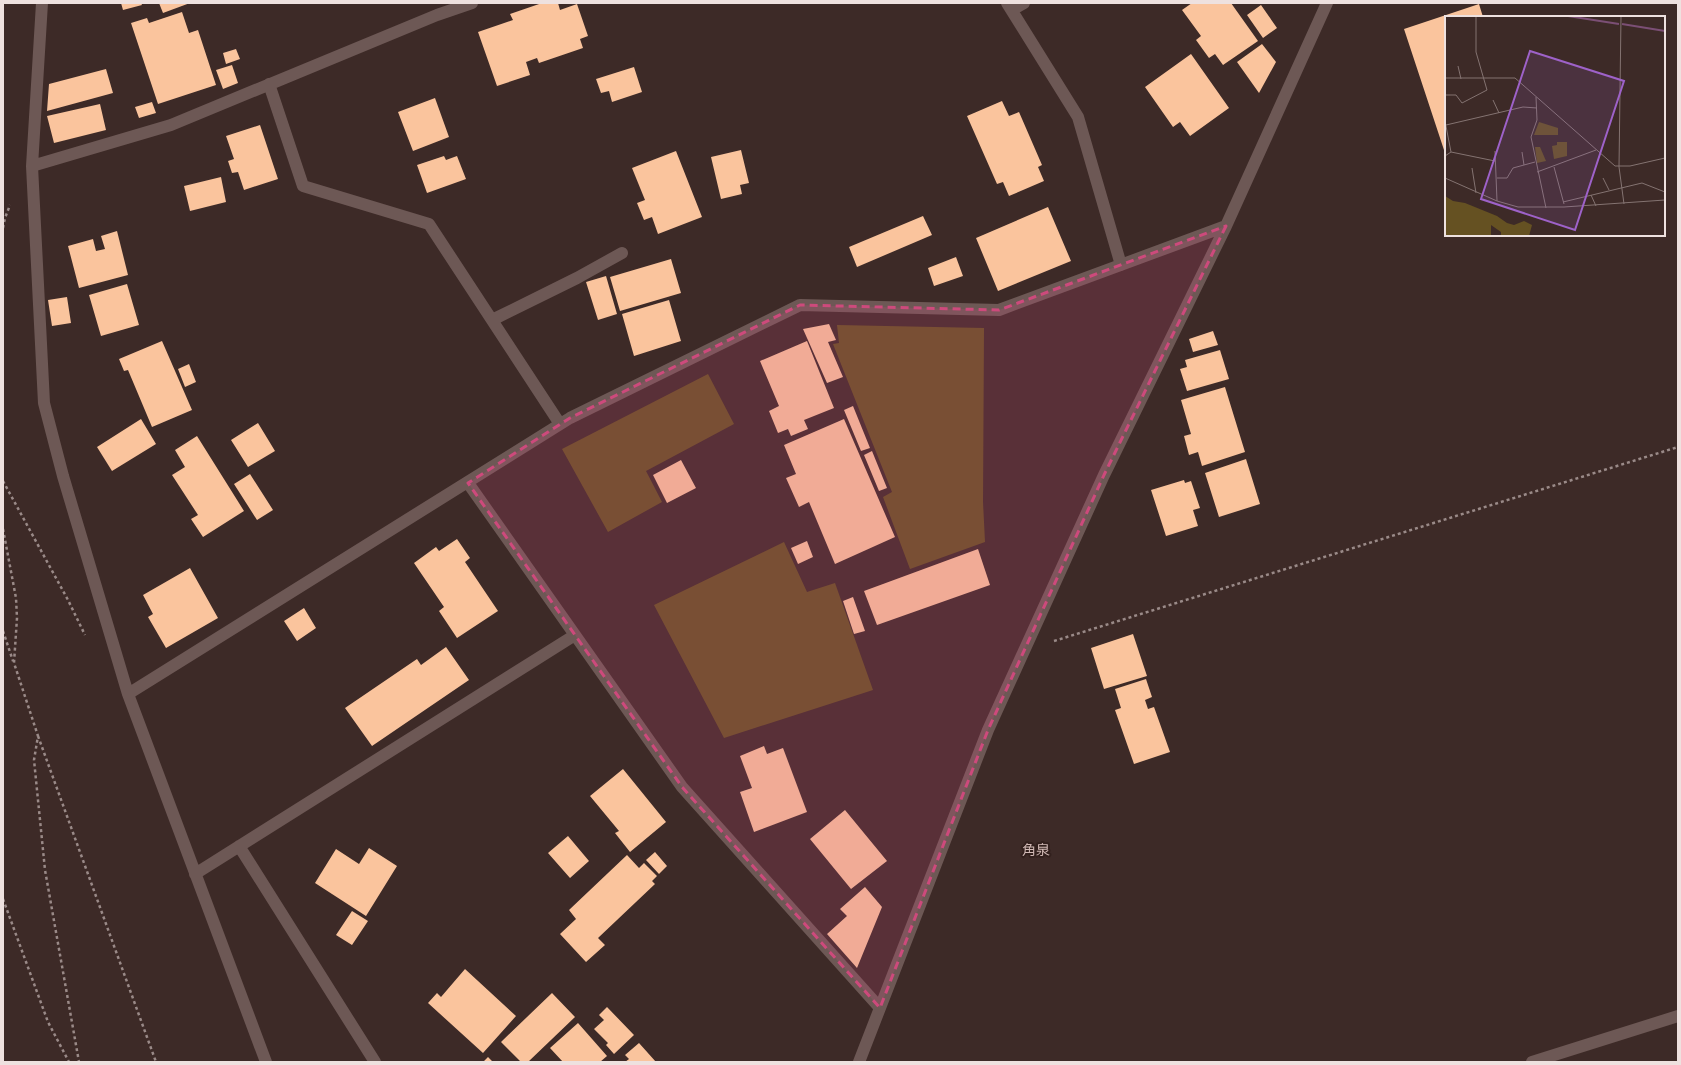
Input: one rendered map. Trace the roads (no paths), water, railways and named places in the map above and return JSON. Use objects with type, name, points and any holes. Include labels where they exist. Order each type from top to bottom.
[{"type":"street","points":[[42,3],[32,166],[44,403],[63,476],[128,694],[266,1062]]},
{"type":"street","points":[[32,166],[171,125],[269,84],[436,9],[472,3]]},
{"type":"street","points":[[1024,3],[1010,6],[1078,117],[1121,264]]},
{"type":"street","points":[[859,1062],[988,730],[1104,475],[1226,226],[1326,3]]},
{"type":"street","points":[[269,84],[303,186],[430,224],[560,424]]},
{"type":"street","points":[[128,694],[468,483],[560,424],[800,306],[999,310],[1226,226]]},
{"type":"street","points":[[492,320],[577,278],[622,253]]},
{"type":"street","points":[[468,483],[682,787],[880,1008]]},
{"type":"street","points":[[195,874],[575,635]]},
{"type":"street","points":[[239,846],[375,1062]]},
{"type":"street","points":[[1532,1062],[1678,1016]]},
{"type":"district","name":"角泉","points":[[1036,850]]}]
